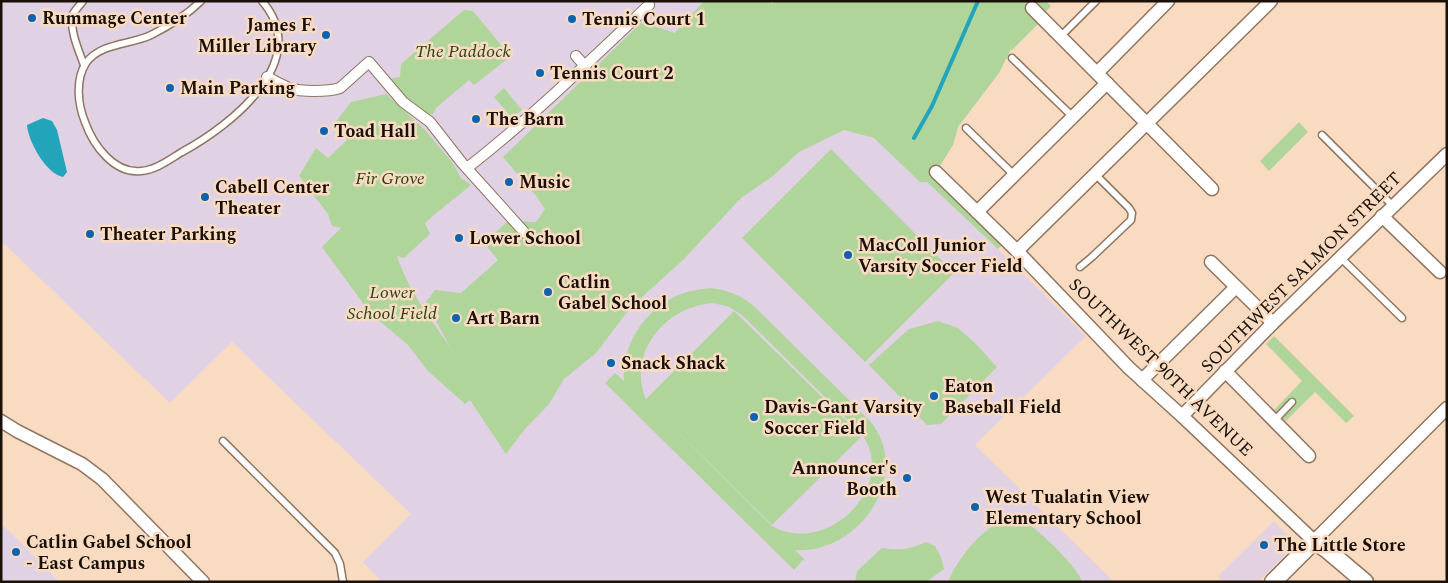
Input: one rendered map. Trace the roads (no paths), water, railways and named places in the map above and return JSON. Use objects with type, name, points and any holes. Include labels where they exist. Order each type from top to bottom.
[{"type":"street","points":[[1097,73],[1168,1]]},
{"type":"street","points":[[1017,251],[1271,1]]},
{"type":"street","points":[[467,168],[487,153],[585,66],[649,5]]},
{"type":"street","points":[[1032,8],[1212,189]]},
{"type":"street","points":[[576,56],[585,66]]},
{"type":"street","points":[[268,77],[291,89],[336,90],[369,62],[403,102],[430,122],[467,168],[525,233]]},
{"type":"street","points":[[977,212],[1106,83]]},
{"type":"street","name":"SOUTHWEST SALMON STREET","points":[[1182,416],[1273,323],[1447,154]]},
{"type":"street","name":"SOUTHWEST 90TH AVENUE","points":[[936,172],[1017,251],[1129,368],[1314,541],[1365,582]]},
{"type":"street","points":[[1382,216],[1440,272]]},
{"type":"street","points":[[1211,262],[1273,323]]},
{"type":"street","points":[[1142,380],[1236,287]]},
{"type":"street","points":[[1225,371],[1309,456]]},
{"type":"street","points":[[1273,582],[1447,408]]},
{"type":"street","points":[[1,421],[82,464],[102,479],[204,582]]},
{"type":"lane","points":[[83,1],[74,12],[72,22],[78,51],[84,65]]},
{"type":"lane","points":[[201,1],[181,18],[149,36],[100,51],[84,65],[79,85],[79,96],[81,112],[86,125],[101,151],[125,169],[140,171],[154,168],[194,146],[222,127],[243,109],[268,77],[277,54],[276,25],[272,13],[262,1]]},
{"type":"lane","points":[[1060,37],[1096,1]]},
{"type":"lane","points":[[1012,58],[1073,116]]},
{"type":"lane","points":[[966,128],[1014,175]]},
{"type":"lane","points":[[1322,135],[1393,206]]},
{"type":"lane","points":[[1080,267],[1132,217],[1129,208],[1095,174]]},
{"type":"lane","points":[[1340,257],[1402,318]]},
{"type":"lane","points":[[1274,421],[1292,402]]},
{"type":"lane","points":[[222,441],[335,554],[340,564],[343,582]]},
{"type":"water","points":[[43,118],[52,121],[57,130],[67,172],[63,177],[50,170],[44,163],[34,148],[28,132],[27,125]]},
{"type":"waterway","points":[[914,138],[932,106],[978,1]]},
{"type":"place","name":"Rummage Center","points":[[32,18]]},
{"type":"place","name":"Tennis Court 1","points":[[572,19]]},
{"type":"place","name":"James F. Miller Library","points":[[326,35]]},
{"type":"place","name":"Tennis Court 2","points":[[540,73]]},
{"type":"place","name":"Main Parking","points":[[170,88]]},
{"type":"place","name":"The Barn","points":[[476,119]]},
{"type":"place","name":"Toad Hall","points":[[324,131]]},
{"type":"place","name":"Music","points":[[509,182]]},
{"type":"place","name":"Cabell Center Theater","points":[[205,197]]},
{"type":"place","name":"Theater Parking","points":[[90,234]]},
{"type":"place","name":"Lower School","points":[[459,238]]},
{"type":"place","name":"MacColl Junior Varsity Soccer Field","points":[[848,255]]},
{"type":"place","name":"Catlin Gabel School","points":[[548,292]]},
{"type":"place","name":"Art Barn","points":[[456,318]]},
{"type":"place","name":"Snack Shack","points":[[611,363]]},
{"type":"place","name":"Eaton Baseball Field","points":[[934,396]]},
{"type":"place","name":"Davis-Gant Varsity Soccer Field","points":[[754,417]]},
{"type":"place","name":"Announcer's Booth","points":[[907,478]]},
{"type":"place","name":"West Tualatin View Elementary School","points":[[975,507]]},
{"type":"place","name":"The Little Store","points":[[1264,545]]},
{"type":"place","name":"Catlin Gabel School - East Campus","points":[[16,552]]},
{"type":"park label","name":"The Paddock","points":[[463,51]]},
{"type":"park label","name":"Fir Grove","points":[[390,178]]},
{"type":"park label","name":"Lower School Field","points":[[392,302]]}]
